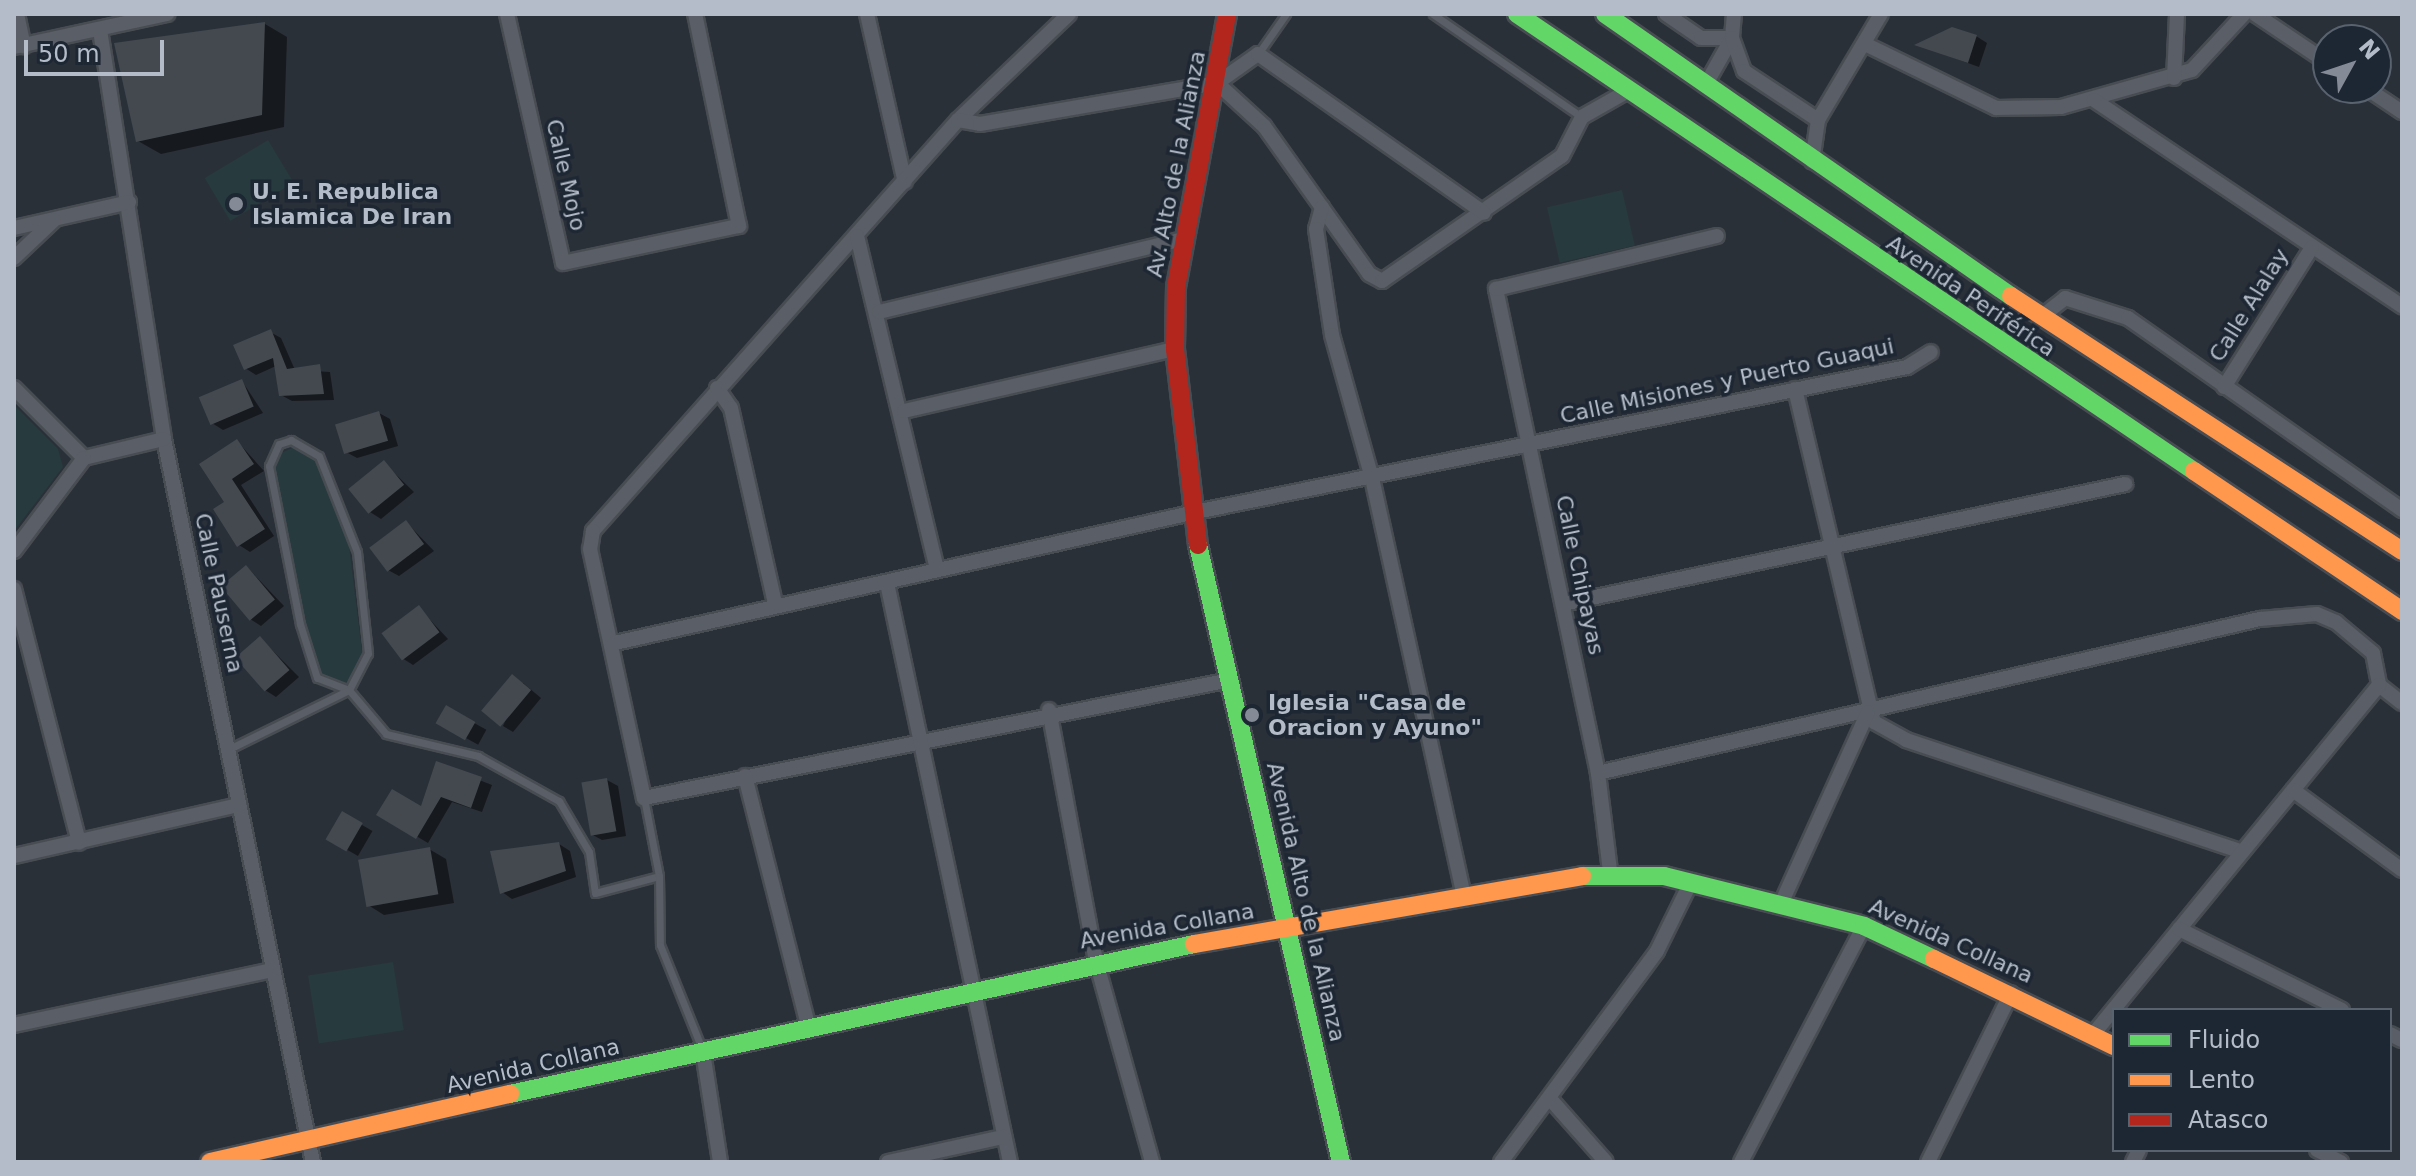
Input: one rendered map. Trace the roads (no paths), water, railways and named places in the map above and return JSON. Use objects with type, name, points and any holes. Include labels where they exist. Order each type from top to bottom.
[{"type":"street","points":[[17,14],[19,47],[167,14]]},
{"type":"street","name":"Calle Mojo","points":[[507,14],[563,263],[739,226],[695,14]]},
{"type":"street","points":[[867,14],[905,182]]},
{"type":"street","points":[[1069,14],[958,120],[593,531],[590,549],[615,643],[644,798],[1049,710],[1230,680]]},
{"type":"street","name":"Av. Alto de la Alianza","points":[[1191,513],[1175,349],[1183,239],[1217,83],[1227,14]]},
{"type":"street","name":"Avenida Periférica","points":[[1517,14],[2402,611]]},
{"type":"street","name":"Avenida Periférica","points":[[1605,14],[1812,162],[2041,317],[2402,551]]},
{"type":"street","points":[[1666,14],[1701,38],[1732,38]]},
{"type":"street","points":[[1705,86],[1732,38],[1734,14]]},
{"type":"street","points":[[1812,162],[1818,120],[1867,45],[1881,14]]},
{"type":"street","points":[[2174,78],[2177,14]]},
{"type":"street","points":[[1867,45],[1996,108],[2094,100],[2174,78],[2214,52],[2244,14]]},
{"type":"street","points":[[2255,14],[2312,52]]},
{"type":"street","name":"Calle Pauserna","points":[[100,30],[164,439],[313,1162]]},
{"type":"street","points":[[1732,38],[1744,71],[1818,120]]},
{"type":"street","points":[[958,120],[980,124],[1217,83],[1258,54],[1484,213]]},
{"type":"street","points":[[1217,83],[1264,126],[1369,274],[1382,281],[1562,156],[1582,117],[1628,91]]},
{"type":"street","points":[[2094,100],[2402,306]]},
{"type":"street","points":[[14,228],[129,202]]},
{"type":"street","points":[[1322,207],[1316,229],[1332,335],[1372,478],[1463,892]]},
{"type":"street","points":[[14,258],[54,220]]},
{"type":"street","points":[[857,236],[904,411],[937,570]]},
{"type":"street","name":"Calle Chipayas","points":[[1610,871],[1598,773],[1496,289],[1717,236]]},
{"type":"street","points":[[879,312],[1183,239]]},
{"type":"street","name":"Calle Alalay","points":[[2224,387],[2312,247]]},
{"type":"street","points":[[2041,317],[2065,298],[2111,310],[2402,510]]},
{"type":"street","points":[[904,411],[1175,349]]},
{"type":"street","name":"Calle Misiones y Puerto Guaqui","points":[[615,643],[775,603],[887,583],[1191,513],[1907,367],[1931,352]]},
{"type":"street","points":[[14,388],[84,458]]},
{"type":"street","points":[[717,388],[731,408],[775,603]]},
{"type":"street","points":[[1780,906],[1868,712],[1836,548],[1795,389]]},
{"type":"street","points":[[14,551],[84,458],[164,439]]},
{"type":"street","points":[[1563,604],[2125,484]]},
{"type":"street","name":"Avenida Alto de la Alianza","points":[[1191,513],[1340,1162]]},
{"type":"street","points":[[887,583],[916,739],[1010,1162]]},
{"type":"street","points":[[14,589],[79,843]]},
{"type":"street","points":[[1598,773],[2307,613],[2336,622],[2366,646],[2379,663],[2379,685],[2114,1008]]},
{"type":"street","points":[[2379,685],[2402,703]]},
{"type":"street","points":[[1049,710],[1096,961],[1152,1162]]},
{"type":"street","points":[[1868,712],[1906,740],[2242,852]]},
{"type":"street","points":[[745,776],[808,1025]]},
{"type":"street","points":[[2293,790],[2402,870]]},
{"type":"street","points":[[14,856],[239,805]]},
{"type":"street","name":"Avenida Collana","points":[[210,1162],[1096,961],[1287,930],[1463,892],[1610,871],[1690,884],[1864,926],[2011,993],[2112,1045]]},
{"type":"street","points":[[1501,1162],[1516,1156],[1657,951],[1690,884]]},
{"type":"street","points":[[1741,1162],[1864,926]]},
{"type":"street","points":[[2179,929],[2338,1008]]},
{"type":"street","points":[[14,1025],[273,970]]},
{"type":"street","points":[[1928,1162],[2011,993]]},
{"type":"street","points":[[2093,1034],[2112,1011]]},
{"type":"street","points":[[703,1052],[720,1162]]},
{"type":"street","points":[[1552,1101],[1606,1162]]},
{"type":"street","points":[[888,1162],[1003,1137]]},
{"type":"street","points":[[2321,1152],[2341,1162]]},
{"type":"lane","points":[[1258,54],[1286,14]]},
{"type":"lane","points":[[1433,14],[1582,117]]},
{"type":"lane","points":[[229,749],[349,690],[368,653],[357,552],[319,456],[291,440],[279,444],[269,466],[300,624],[317,678],[349,690],[386,734],[478,756],[559,801],[589,852],[595,893],[659,876]]},
{"type":"lane","points":[[644,798],[659,876],[664,960],[703,1052]]},
{"type":"place","name":"U. E. Republica Islamica De Iran","points":[[236,204]]},
{"type":"place","name":"Iglesia \"Casa de Oracion y Ayuno\"","points":[[1252,715]]}]
